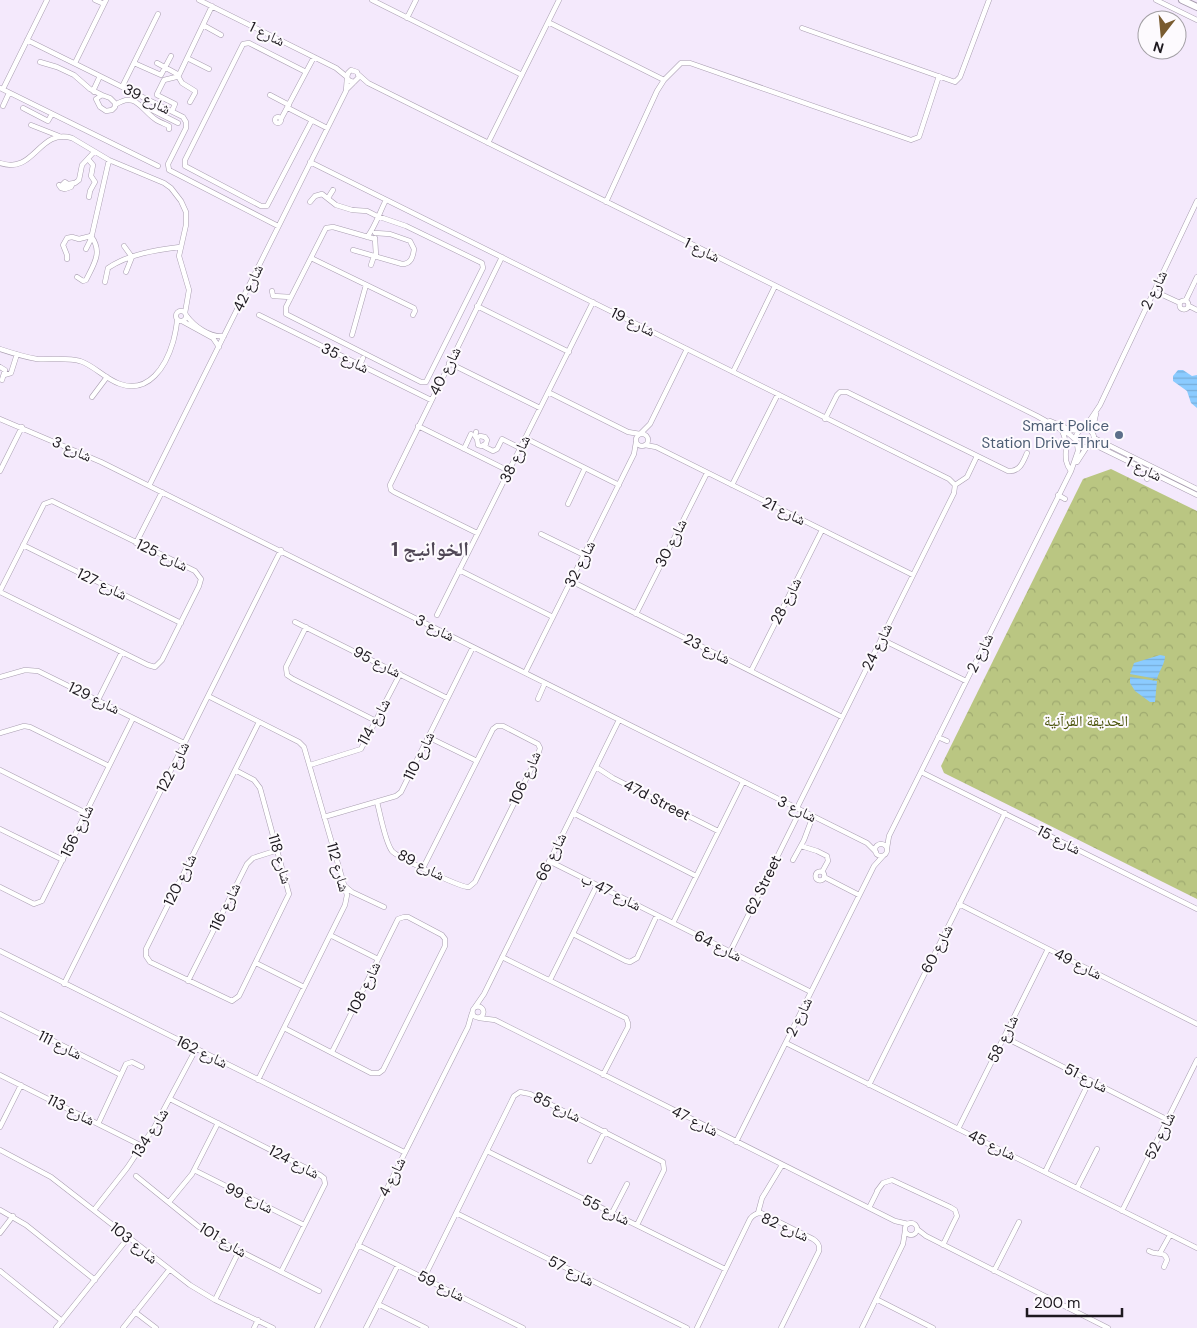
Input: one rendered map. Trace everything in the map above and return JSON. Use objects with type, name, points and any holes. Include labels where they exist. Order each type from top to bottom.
[{"type":"highway","points":[[1182,0],[1197,7]]},
{"type":"street","points":[[47,0],[2,89],[158,166]]},
{"type":"street","points":[[75,63],[105,2],[95,0]]},
{"type":"street","name":"شارع 1","points":[[199,0],[336,68],[350,71]]},
{"type":"street","points":[[372,0],[522,75]]},
{"type":"street","points":[[407,18],[416,0]]},
{"type":"street","points":[[488,143],[559,0]]},
{"type":"street","points":[[802,28],[953,82],[959,79],[989,0]]},
{"type":"street","points":[[1156,0],[1197,20]]},
{"type":"street","points":[[100,76],[93,91],[100,107],[106,111],[112,110],[115,105],[123,100],[131,100],[139,104],[155,119],[169,128],[174,104],[157,94],[164,80],[178,75],[212,6]]},
{"type":"street","points":[[122,87],[158,14]]},
{"type":"street","points":[[548,22],[664,80]]},
{"type":"street","points":[[203,25],[221,35]]},
{"type":"street","name":"شارع 39","points":[[28,40],[183,117],[187,125],[168,164],[169,170],[278,226]]},
{"type":"street","points":[[306,72],[249,43],[243,44],[184,162],[185,166],[261,206],[267,206],[312,120]]},
{"type":"street","points":[[134,63],[160,75],[166,68],[171,56]]},
{"type":"street","points":[[281,119],[314,57]]},
{"type":"street","points":[[187,58],[209,69]]},
{"type":"street","points":[[40,62],[74,75],[93,91],[112,100],[115,105]]},
{"type":"street","points":[[606,202],[654,97],[664,80],[681,63],[687,62],[911,140],[919,136],[939,76]]},
{"type":"street","points":[[157,63],[178,75],[182,83],[195,91],[190,102]]},
{"type":"street","name":"شارع 1","points":[[336,68],[347,78]]},
{"type":"street","points":[[350,71],[356,71],[359,75],[355,82],[347,78],[350,71]]},
{"type":"street","name":"شارع 1","points":[[359,75],[368,84]]},
{"type":"street","name":"شارع 42","points":[[346,91],[347,78]]},
{"type":"street","name":"شارع 1","points":[[355,82],[368,84],[488,143],[1037,416],[1077,441]]},
{"type":"street","name":"شارع 42","points":[[150,486],[327,128],[346,91],[355,82]]},
{"type":"street","points":[[3,106],[9,92]]},
{"type":"street","points":[[96,101],[98,96],[102,95]]},
{"type":"street","points":[[270,95],[327,128]]},
{"type":"street","points":[[23,108],[47,120]]},
{"type":"street","points":[[152,110],[178,122]]},
{"type":"street","points":[[43,129],[52,114]]},
{"type":"street","points":[[0,349],[37,358],[79,361],[93,367],[114,382],[128,386],[141,384],[160,372],[167,358],[177,326],[180,320],[185,319],[184,313],[189,290],[187,279],[179,261],[186,218],[184,206],[177,194],[164,183],[109,160],[72,138],[59,136],[30,125]]},
{"type":"street","points":[[0,163],[10,165],[26,161],[48,140],[59,136]]},
{"type":"street","points":[[64,184],[79,180],[82,165],[94,152]]},
{"type":"street","points":[[88,159],[93,165],[91,174],[95,182],[89,197]]},
{"type":"street","points":[[86,249],[91,236],[109,160]]},
{"type":"street","name":"شارع 19","points":[[310,162],[949,479],[955,485]]},
{"type":"street","points":[[328,198],[333,190]]},
{"type":"street","points":[[310,202],[319,194],[338,205],[352,210],[367,211],[406,226],[481,262],[483,267],[426,382],[364,356],[287,316],[285,309],[324,230],[328,227],[375,240]]},
{"type":"street","points":[[371,265],[375,256],[374,231],[377,216],[386,200]]},
{"type":"street","name":"شارع 2","points":[[1082,430],[1098,407],[1197,201]]},
{"type":"street","points":[[367,237],[374,231]]},
{"type":"street","points":[[353,250],[405,264],[411,260],[414,249],[412,242],[374,231]]},
{"type":"street","points":[[67,259],[63,245],[65,240],[69,237],[79,239],[91,236]]},
{"type":"street","points":[[77,277],[85,280],[96,261],[97,245],[91,236]]},
{"type":"street","points":[[124,246],[132,257]]},
{"type":"street","points":[[105,282],[107,270],[110,266],[132,257],[159,250],[180,248]]},
{"type":"street","points":[[126,272],[132,257]]},
{"type":"street","name":"شارع 40","points":[[478,533],[394,492],[390,486],[391,479],[502,257]]},
{"type":"street","points":[[311,258],[414,308],[413,315]]},
{"type":"street","points":[[100,270],[107,270]]},
{"type":"street","points":[[1180,303],[1186,300],[1197,277]]},
{"type":"street","points":[[352,335],[366,284]]},
{"type":"street","points":[[733,372],[775,286]]},
{"type":"street","points":[[1154,290],[1180,303],[1180,307],[1183,309],[1189,306]]},
{"type":"street","points":[[272,291],[273,296],[291,297]]},
{"type":"street","points":[[1186,300],[1189,306],[1197,310]]},
{"type":"street","name":"شارع 38","points":[[437,614],[593,302]]},
{"type":"street","points":[[477,306],[568,352]]},
{"type":"street","points":[[184,313],[199,328],[214,335],[224,336]]},
{"type":"street","points":[[184,313],[176,314],[180,320],[213,338],[219,347]]},
{"type":"street","name":"شارع 35","points":[[259,315],[431,400]]},
{"type":"street","points":[[628,432],[638,444],[644,445],[648,438],[650,424],[687,349]]},
{"type":"street","points":[[0,367],[5,370],[3,378],[11,373],[17,354]]},
{"type":"street","points":[[360,365],[364,356]]},
{"type":"street","points":[[449,364],[540,408]]},
{"type":"street","points":[[92,396],[107,377]]},
{"type":"street","points":[[548,392],[628,432],[644,434],[648,438]]},
{"type":"street","points":[[825,419],[837,395],[840,392],[847,392],[1004,470],[1013,472],[1020,468],[1027,453]]},
{"type":"street","points":[[732,486],[778,394]]},
{"type":"street","name":"شارع 2","points":[[1092,432],[1098,407]]},
{"type":"street","name":"شارع 1","points":[[1037,416],[1071,430],[1082,430]]},
{"type":"street","name":"شارع 3","points":[[0,419],[101,462],[281,550],[867,843],[876,853]]},
{"type":"street","points":[[636,441],[636,438],[650,424]]},
{"type":"street","points":[[418,426],[509,471]]},
{"type":"street","points":[[0,471],[22,427]]},
{"type":"street","points":[[1062,430],[1067,444],[1065,462],[1071,471]]},
{"type":"street","points":[[1082,430],[1092,432],[1094,438],[1089,446],[1082,446],[1077,441],[1076,436],[1082,430]]},
{"type":"street","points":[[464,449],[473,433],[477,443],[494,450],[502,440],[520,448]]},
{"type":"street","points":[[475,454],[487,440],[480,436],[477,439]]},
{"type":"street","points":[[525,438],[619,485]]},
{"type":"street","name":"شارع 21","points":[[648,438],[656,448]]},
{"type":"street","name":"شارع 1","points":[[1094,438],[1197,489]]},
{"type":"street","name":"شارع 32","points":[[525,673],[634,454],[636,441]]},
{"type":"street","name":"شارع 2","points":[[1071,471],[1078,451],[1077,441]]},
{"type":"street","name":"شارع 21","points":[[644,445],[656,448],[913,575]]},
{"type":"street","name":"شارع 32","points":[[634,454],[644,445]]},
{"type":"street","name":"شارع 1","points":[[1089,446],[1099,447],[1197,495]]},
{"type":"street","name":"شارع 2","points":[[887,848],[889,836],[1058,495],[1071,471],[1089,446]]},
{"type":"street","points":[[955,485],[967,477],[978,456]]},
{"type":"street","points":[[568,504],[585,468]]},
{"type":"street","points":[[1147,480],[1150,472]]},
{"type":"street","name":"شارع 30","points":[[636,614],[707,473]]},
{"type":"street","name":"شارع 24","points":[[797,808],[955,492],[955,485]]},
{"type":"street","points":[[136,543],[162,492]]},
{"type":"street","points":[[1058,495],[1065,499]]},
{"type":"street","name":"شارع 125","points":[[52,501],[136,543],[195,571],[200,576],[201,583],[158,666],[151,667],[0,591],[44,504],[52,501]]},
{"type":"street","name":"شارع 28","points":[[751,672],[822,530]]},
{"type":"street","points":[[541,534],[584,555]]},
{"type":"street","name":"شارع 127","points":[[23,545],[181,623]]},
{"type":"street","name":"شارع 122","points":[[64,984],[281,550]]},
{"type":"street","points":[[459,570],[553,617]]},
{"type":"street","name":"شارع 23","points":[[571,581],[842,717]]},
{"type":"street","points":[[1003,607],[1009,610]]},
{"type":"street","name":"شارع 95","points":[[295,622],[447,698]]},
{"type":"street","points":[[306,627],[286,667],[287,675],[293,680],[376,721]]},
{"type":"street","points":[[881,639],[966,681]]},
{"type":"street","name":"شارع 110","points":[[324,817],[396,796],[401,792],[473,647]]},
{"type":"street","points":[[98,700],[122,652]]},
{"type":"street","name":"شارع 129","points":[[0,677],[24,670],[38,671],[184,744]]},
{"type":"street","name":"شارع 114","points":[[310,765],[358,751],[363,746],[400,674]]},
{"type":"street","points":[[538,699],[545,683]]},
{"type":"street","name":"شارع 112","points":[[208,696],[299,742],[305,750],[345,886],[347,900],[258,1080]]},
{"type":"street","name":"شارع 156","points":[[0,887],[34,904],[40,903],[44,898],[133,718]]},
{"type":"street","name":"شارع 66","points":[[475,1008],[484,994],[619,720]]},
{"type":"street","name":"شارع 120","points":[[226,1000],[150,962],[146,956],[146,949],[259,722]]},
{"type":"street","name":"شارع 106","points":[[424,868],[493,729],[500,725],[536,742],[540,748],[475,882],[469,887]]},
{"type":"street","points":[[0,733],[24,726],[30,727],[109,766]]},
{"type":"street","points":[[428,737],[477,761]]},
{"type":"street","points":[[938,737],[947,742]]},
{"type":"street","name":"47d Street","points":[[596,767],[613,778],[718,831]]},
{"type":"street","points":[[0,770],[86,813]]},
{"type":"street","name":"شارع 118","points":[[226,1000],[232,1001],[238,998],[289,894],[259,785],[254,780],[235,770]]},
{"type":"street","name":"شارع 15","points":[[921,772],[1197,909]]},
{"type":"street","points":[[673,923],[743,782]]},
{"type":"street","name":"شارع 89","points":[[376,802],[391,850],[397,855],[463,887],[469,887]]},
{"type":"street","points":[[573,813],[696,876]]},
{"type":"street","name":"شارع 60","points":[[869,1084],[1005,813]]},
{"type":"street","points":[[793,860],[813,816]]},
{"type":"street","name":"62 Street","points":[[730,952],[796,819]]},
{"type":"street","points":[[0,829],[63,860]]},
{"type":"street","name":"شارع 2","points":[[880,844],[889,836]]},
{"type":"street","name":"شارع 3","points":[[867,843],[880,844]]},
{"type":"street","points":[[880,844],[887,848],[887,853],[883,856],[876,853],[876,847],[880,844]]},
{"type":"street","points":[[801,846],[827,856],[828,861],[822,872],[818,872],[816,878],[822,881],[824,877]]},
{"type":"street","name":"شارع 116","points":[[188,981],[246,864],[253,858],[278,850]]},
{"type":"street","name":"شارع 2","points":[[874,866],[876,853]]},
{"type":"street","name":"شارع 2","points":[[736,1142],[859,895],[874,866],[883,856]]},
{"type":"street","name":"شارع 47 ب","points":[[549,861],[673,923]]},
{"type":"street","points":[[822,872],[825,874],[824,877],[859,895]]},
{"type":"street","points":[[550,980],[597,885]]},
{"type":"street","points":[[345,886],[356,894],[384,907]]},
{"type":"street","points":[[347,900],[356,894]]},
{"type":"street","name":"شارع 49","points":[[959,904],[1197,1024]]},
{"type":"street","points":[[573,934],[626,961],[633,961],[637,958],[638,952],[657,915]]},
{"type":"street","name":"شارع 108","points":[[402,917],[411,919],[442,934],[445,941],[384,1064],[383,1070],[378,1074],[373,1074],[332,1052],[397,920],[402,917]]},
{"type":"street","name":"شارع 64","points":[[673,923],[811,992]]},
{"type":"street","points":[[330,935],[378,959]]},
{"type":"street","name":"شارع 58","points":[[958,1129],[1048,949]]},
{"type":"street","name":"شارع 162","points":[[0,951],[404,1152]]},
{"type":"street","points":[[502,957],[628,1021],[628,1025],[603,1075]]},
{"type":"street","points":[[256,963],[304,987]]},
{"type":"street","name":"شارع 66","points":[[483,1010],[484,994]]},
{"type":"street","points":[[479,1007],[483,1010],[483,1015],[479,1018],[475,1017],[472,1013],[475,1008],[479,1007]]},
{"type":"street","name":"شارع 47","points":[[483,1010],[494,1020],[736,1142],[895,1221],[908,1224]]},
{"type":"street","name":"شارع 4","points":[[317,1328],[468,1027],[472,1013]]},
{"type":"street","name":"شارع 111","points":[[0,1014],[121,1075]]},
{"type":"street","name":"شارع 47","points":[[479,1018],[494,1020]]},
{"type":"street","name":"شارع 4","points":[[468,1027],[479,1018]]},
{"type":"street","points":[[284,1028],[332,1052]]},
{"type":"street","name":"شارع 51","points":[[1004,1037],[1168,1120]]},
{"type":"street","name":"شارع 45","points":[[786,1043],[1197,1248]]},
{"type":"street","name":"شارع 134","points":[[94,1210],[111,1190],[155,1126],[196,1049]]},
{"type":"street","points":[[98,1124],[126,1064],[130,1062],[142,1067]]},
{"type":"street","name":"شارع 52","points":[[1122,1211],[1196,1063]]},
{"type":"street","name":"شارع 113","points":[[0,1075],[142,1146]]},
{"type":"street","points":[[1045,1172],[1090,1080]]},
{"type":"street","points":[[0,1127],[20,1085]]},
{"type":"street","name":"شارع 85","points":[[424,1278],[514,1096],[520,1092],[530,1094],[661,1160],[664,1164],[664,1170],[637,1225]]},
{"type":"street","name":"شارع 124","points":[[170,1099],[322,1176],[325,1184],[281,1272]]},
{"type":"street","points":[[169,1202],[194,1170],[218,1123]]},
{"type":"street","points":[[590,1161],[605,1131]]},
{"type":"street","points":[[1077,1188],[1097,1149]]},
{"type":"street","name":"شارع 103","points":[[0,1150],[46,1174],[169,1270],[215,1300],[273,1328]]},
{"type":"street","name":"شارع 55","points":[[487,1151],[726,1270]]},
{"type":"street","points":[[758,1213],[762,1198],[782,1165]]},
{"type":"street","name":"شارع 99","points":[[194,1170],[304,1225]]},
{"type":"street","name":"شارع 101","points":[[136,1176],[207,1232],[239,1252],[319,1291]]},
{"type":"street","points":[[869,1208],[877,1191],[888,1180],[945,1205],[954,1214],[951,1228],[943,1245]]},
{"type":"street","points":[[612,1213],[627,1184]]},
{"type":"street","points":[[0,1210],[26,1225],[95,1280]]},
{"type":"street","name":"شارع 57","points":[[456,1213],[687,1328]]},
{"type":"street","name":"شارع 82","points":[[697,1328],[752,1216],[761,1213],[816,1240],[820,1247],[781,1328]]},
{"type":"street","points":[[0,1233],[13,1216]]},
{"type":"street","name":"شارع 47","points":[[895,1221],[905,1230]]},
{"type":"street","points":[[994,1271],[1019,1222]]},
{"type":"street","points":[[862,1328],[903,1244],[908,1224],[914,1224],[926,1236],[1108,1328]]},
{"type":"street","points":[[903,1244],[917,1229]]},
{"type":"street","points":[[905,1230],[908,1234],[926,1236]]},
{"type":"street","points":[[1160,1253],[1170,1235]]},
{"type":"street","points":[[56,1328],[128,1238]]},
{"type":"street","name":"شارع 59","points":[[358,1245],[523,1328]]},
{"type":"street","points":[[1149,1251],[1154,1254],[1160,1253],[1164,1255],[1167,1258],[1164,1266]]},
{"type":"street","points":[[215,1300],[239,1252]]},
{"type":"street","points":[[366,1328],[398,1265]]},
{"type":"street","points":[[123,1328],[169,1270]]},
{"type":"street","points":[[0,1271],[62,1321]]},
{"type":"street","points":[[876,1299],[933,1328]]},
{"type":"street","points":[[378,1304],[426,1328]]},
{"type":"street","points":[[136,1312],[156,1328]]},
{"type":"street","points":[[254,1328],[258,1320]]},
{"type":"green space","name":"الحديقة القرآنية","points":[[1111,469],[1197,511],[1197,899],[944,773],[941,766],[1083,479]]},
{"type":"water","points":[[1178,370],[1183,370],[1192,376],[1197,375],[1197,408],[1191,403],[1187,391],[1173,381],[1173,376]]},
{"type":"water","points":[[1160,655],[1165,656],[1165,659],[1157,679],[1130,674],[1134,663]]},
{"type":"water","points":[[1130,677],[1157,681],[1155,702],[1150,702],[1135,691],[1130,683]]},
{"type":"place","name":"Smart Police Station Drive-Thru","points":[[1119,435]]},
{"type":"district","name":"الخوانيج 1","points":[[430,549]]}]
